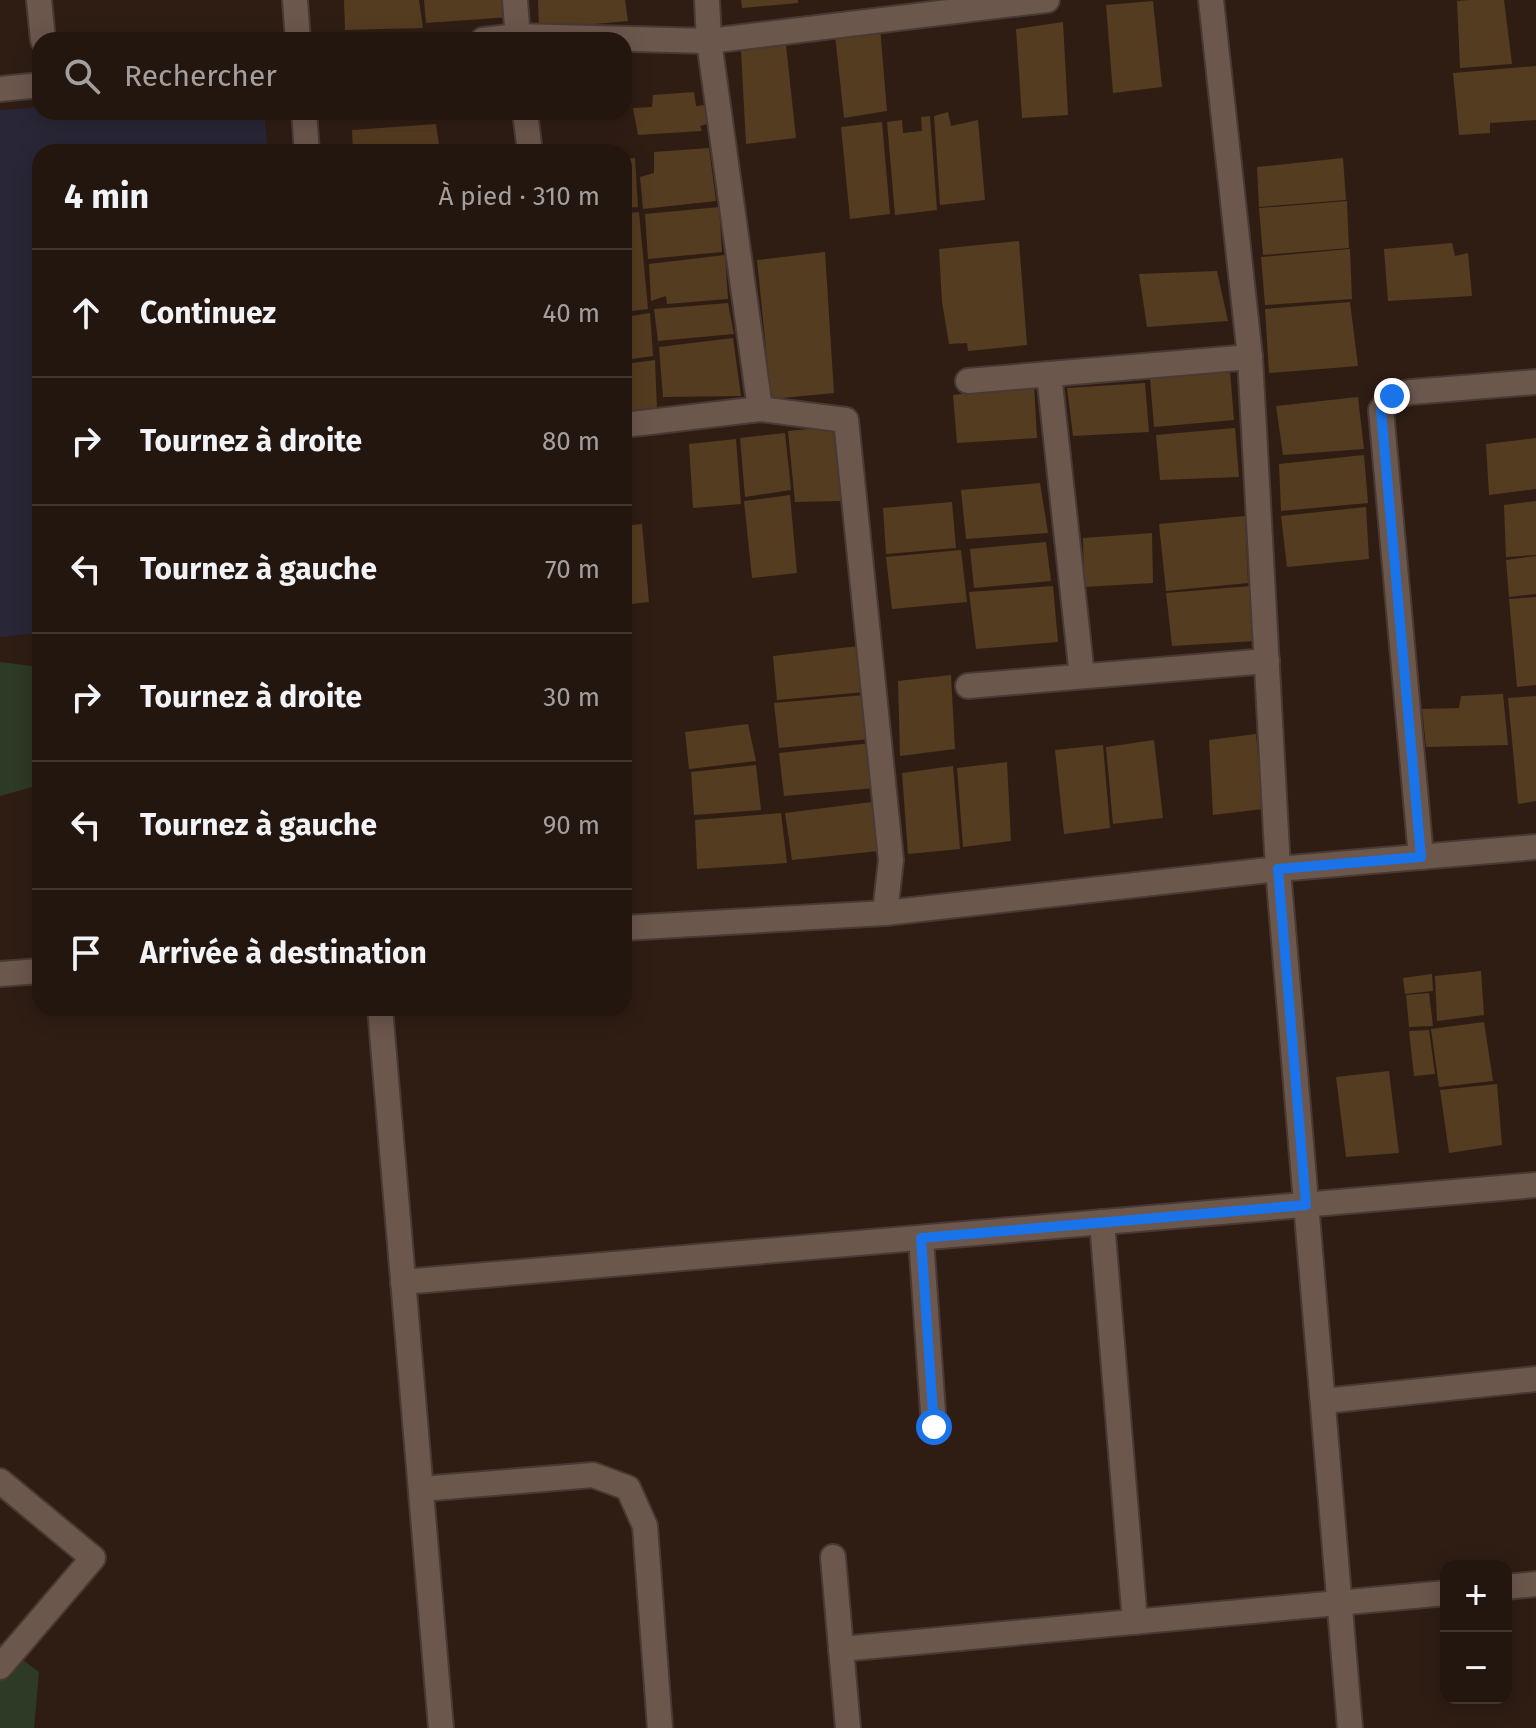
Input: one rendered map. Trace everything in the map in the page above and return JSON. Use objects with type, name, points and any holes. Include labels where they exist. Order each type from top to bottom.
[{"type":"street","points":[[39,0],[42,32]]},
{"type":"street","points":[[295,0],[297,32]]},
{"type":"street","points":[[515,0],[517,32]]},
{"type":"street","points":[[707,0],[709,41],[760,409]]},
{"type":"street","points":[[632,40],[709,41],[930,7],[1047,0]]},
{"type":"street","points":[[1211,0],[1250,357],[1278,869],[1350,1728]]},
{"type":"street","points":[[0,89],[32,86]]},
{"type":"street","points":[[305,120],[306,144]]},
{"type":"street","points":[[526,120],[529,144]]},
{"type":"street","points":[[968,381],[1250,357]]},
{"type":"street","points":[[1049,374],[1082,676]]},
{"type":"street","points":[[1421,857],[1381,410],[1392,396],[1411,392],[1536,382]]},
{"type":"street","points":[[632,424],[760,409],[846,420],[891,860],[885,913]]},
{"type":"street","points":[[968,686],[1267,661]]},
{"type":"street","points":[[632,928],[885,913],[1278,869],[1536,847]]},
{"type":"street","points":[[0,974],[32,972]]},
{"type":"street","points":[[381,1016],[441,1728]]},
{"type":"street","points":[[403,1282],[1536,1185]]},
{"type":"street","points":[[1102,1222],[1135,1622]]},
{"type":"street","points":[[921,1238],[934,1427]]},
{"type":"street","points":[[1324,1401],[1536,1379]]},
{"type":"street","points":[[421,1489],[593,1475],[628,1488],[645,1526],[660,1728]]},
{"type":"street","points":[[0,1481],[93,1558],[0,1667]]},
{"type":"street","points":[[833,1557],[848,1728]]},
{"type":"street","points":[[1512,1586],[1536,1584]]},
{"type":"street","points":[[841,1649],[1440,1594]]},
{"type":"shaded area","points":[[32,108],[32,120],[265,120],[267,144],[32,144],[32,634],[0,637],[0,110]]},
{"type":"green space","points":[[0,662],[32,666],[32,787],[0,796]]},
{"type":"green space","points":[[0,1643],[39,1672],[34,1728],[0,1728]]},
{"type":"building","points":[[344,0],[419,0],[423,28],[345,30]]},
{"type":"building","points":[[424,0],[508,0],[510,17],[426,23]]},
{"type":"building","points":[[538,0],[625,0],[628,21],[539,29]]},
{"type":"building","points":[[741,0],[798,0],[798,3],[742,8]]},
{"type":"building","points":[[1504,0],[1512,64],[1460,68],[1457,1]]},
{"type":"building","points":[[1153,1],[1162,87],[1113,93],[1106,5]]},
{"type":"building","points":[[1063,22],[1068,115],[1022,118],[1016,29]]},
{"type":"building","points":[[880,27],[887,111],[844,118],[835,35]]},
{"type":"building","points":[[786,45],[796,138],[746,144],[741,51]]},
{"type":"building","points":[[1536,66],[1536,120],[1490,123],[1490,133],[1459,135],[1453,73]]},
{"type":"building","points":[[694,92],[696,106],[706,105],[707,124],[700,126],[702,131],[638,135],[633,108],[652,107],[653,95]]},
{"type":"building","points":[[948,112],[951,126],[978,120],[985,200],[940,205],[934,116]]},
{"type":"building","points":[[930,116],[937,210],[895,215],[887,122],[902,120],[903,133],[922,131],[921,117]]},
{"type":"building","points":[[882,122],[890,214],[850,219],[841,127]]},
{"type":"building","points":[[436,124],[439,144],[353,144],[352,130]]},
{"type":"building","points":[[709,148],[716,201],[643,209],[640,177],[654,173],[654,152]]},
{"type":"building","points":[[632,158],[635,158],[638,207],[632,207]]},
{"type":"building","points":[[1343,158],[1346,200],[1259,207],[1257,167]]},
{"type":"building","points":[[1347,201],[1349,248],[1263,255],[1259,208]]},
{"type":"building","points":[[719,207],[722,252],[648,259],[645,214]]},
{"type":"building","points":[[632,212],[639,212],[648,309],[632,311]]},
{"type":"building","points":[[1019,241],[1027,345],[968,351],[967,343],[949,344],[942,302],[939,249]]},
{"type":"building","points":[[1452,243],[1455,256],[1468,253],[1472,296],[1388,301],[1384,249]]},
{"type":"building","points":[[1350,249],[1352,299],[1265,305],[1261,257]]},
{"type":"building","points":[[825,252],[834,393],[771,399],[757,260]]},
{"type":"building","points":[[725,255],[728,299],[667,304],[666,296],[651,301],[649,264]]},
{"type":"building","points":[[1217,271],[1228,321],[1147,327],[1139,274]]},
{"type":"building","points":[[1350,302],[1358,366],[1269,373],[1265,309]]},
{"type":"building","points":[[728,303],[734,334],[658,341],[654,309]]},
{"type":"building","points":[[650,313],[653,356],[632,359],[632,316]]},
{"type":"building","points":[[733,338],[741,396],[663,397],[659,347]]},
{"type":"building","points":[[655,360],[657,410],[632,412],[632,363]]},
{"type":"building","points":[[1230,371],[1234,420],[1154,427],[1150,379]]},
{"type":"building","points":[[1145,383],[1149,432],[1073,436],[1067,388]]},
{"type":"building","points":[[1034,385],[1037,438],[957,443],[953,395]]},
{"type":"building","points":[[1358,397],[1364,449],[1283,455],[1276,406]]},
{"type":"building","points":[[839,426],[842,501],[795,502],[788,431]]},
{"type":"building","points":[[1235,428],[1239,477],[1160,480],[1156,435]]},
{"type":"building","points":[[785,433],[791,490],[745,497],[740,438]]},
{"type":"building","points":[[1536,438],[1536,489],[1489,495],[1486,444]]},
{"type":"building","points":[[736,439],[741,504],[693,508],[689,444]]},
{"type":"building","points":[[1364,455],[1368,503],[1281,511],[1279,464]]},
{"type":"building","points":[[1040,483],[1048,533],[966,539],[961,490]]},
{"type":"building","points":[[790,495],[797,573],[752,578],[744,501]]},
{"type":"building","points":[[1536,501],[1536,555],[1506,557],[1504,505]]},
{"type":"building","points":[[952,502],[956,548],[886,554],[883,508]]},
{"type":"building","points":[[1366,507],[1369,559],[1287,567],[1281,516]]},
{"type":"building","points":[[1245,516],[1248,583],[1166,591],[1159,524]]},
{"type":"building","points":[[642,524],[649,602],[632,604],[632,525]]},
{"type":"building","points":[[1152,533],[1153,583],[1084,587],[1083,538]]},
{"type":"building","points":[[1046,542],[1051,581],[974,588],[970,549]]},
{"type":"building","points":[[961,550],[967,602],[892,609],[886,557]]},
{"type":"building","points":[[1536,556],[1536,594],[1509,597],[1506,560]]},
{"type":"building","points":[[1053,586],[1058,642],[976,649],[969,592]]},
{"type":"building","points":[[1251,586],[1255,641],[1172,646],[1166,593]]},
{"type":"building","points":[[1536,597],[1536,685],[1517,687],[1509,599]]},
{"type":"building","points":[[859,646],[865,692],[777,700],[773,656]]},
{"type":"building","points":[[951,675],[955,749],[900,756],[898,681]]},
{"type":"building","points":[[1503,694],[1508,745],[1426,747],[1422,709],[1459,708],[1461,696]]},
{"type":"building","points":[[864,695],[870,739],[779,748],[774,703]]},
{"type":"building","points":[[1536,696],[1536,801],[1518,804],[1508,698]]},
{"type":"building","points":[[748,724],[756,761],[689,769],[685,732]]},
{"type":"building","points":[[1256,734],[1263,809],[1213,815],[1209,740]]},
{"type":"building","points":[[1154,740],[1163,818],[1113,824],[1106,747]]},
{"type":"building","points":[[871,743],[876,788],[784,796],[779,753]]},
{"type":"building","points":[[1103,745],[1110,828],[1064,834],[1055,750]]},
{"type":"building","points":[[1007,762],[1011,841],[963,847],[957,768]]},
{"type":"building","points":[[756,765],[761,810],[694,815],[691,772]]},
{"type":"building","points":[[953,766],[960,849],[908,854],[902,773]]},
{"type":"building","points":[[872,802],[879,851],[792,860],[785,813]]},
{"type":"building","points":[[781,813],[787,863],[697,869],[695,820]]},
{"type":"building","points":[[1481,971],[1484,1015],[1437,1021],[1435,976]]},
{"type":"building","points":[[1432,974],[1433,991],[1405,994],[1403,978]]},
{"type":"building","points":[[1429,993],[1433,1026],[1409,1027],[1406,995]]},
{"type":"building","points":[[1484,1022],[1493,1081],[1439,1087],[1431,1029]]},
{"type":"building","points":[[1429,1030],[1435,1074],[1414,1076],[1409,1031]]},
{"type":"building","points":[[1389,1071],[1399,1153],[1346,1157],[1336,1077]]},
{"type":"building","points":[[1497,1084],[1502,1145],[1449,1153],[1440,1090]]},
{"type":"route","points":[[934,1427],[921,1238],[1306,1205],[1278,869],[1421,857],[1381,410],[1392,396]]}]
